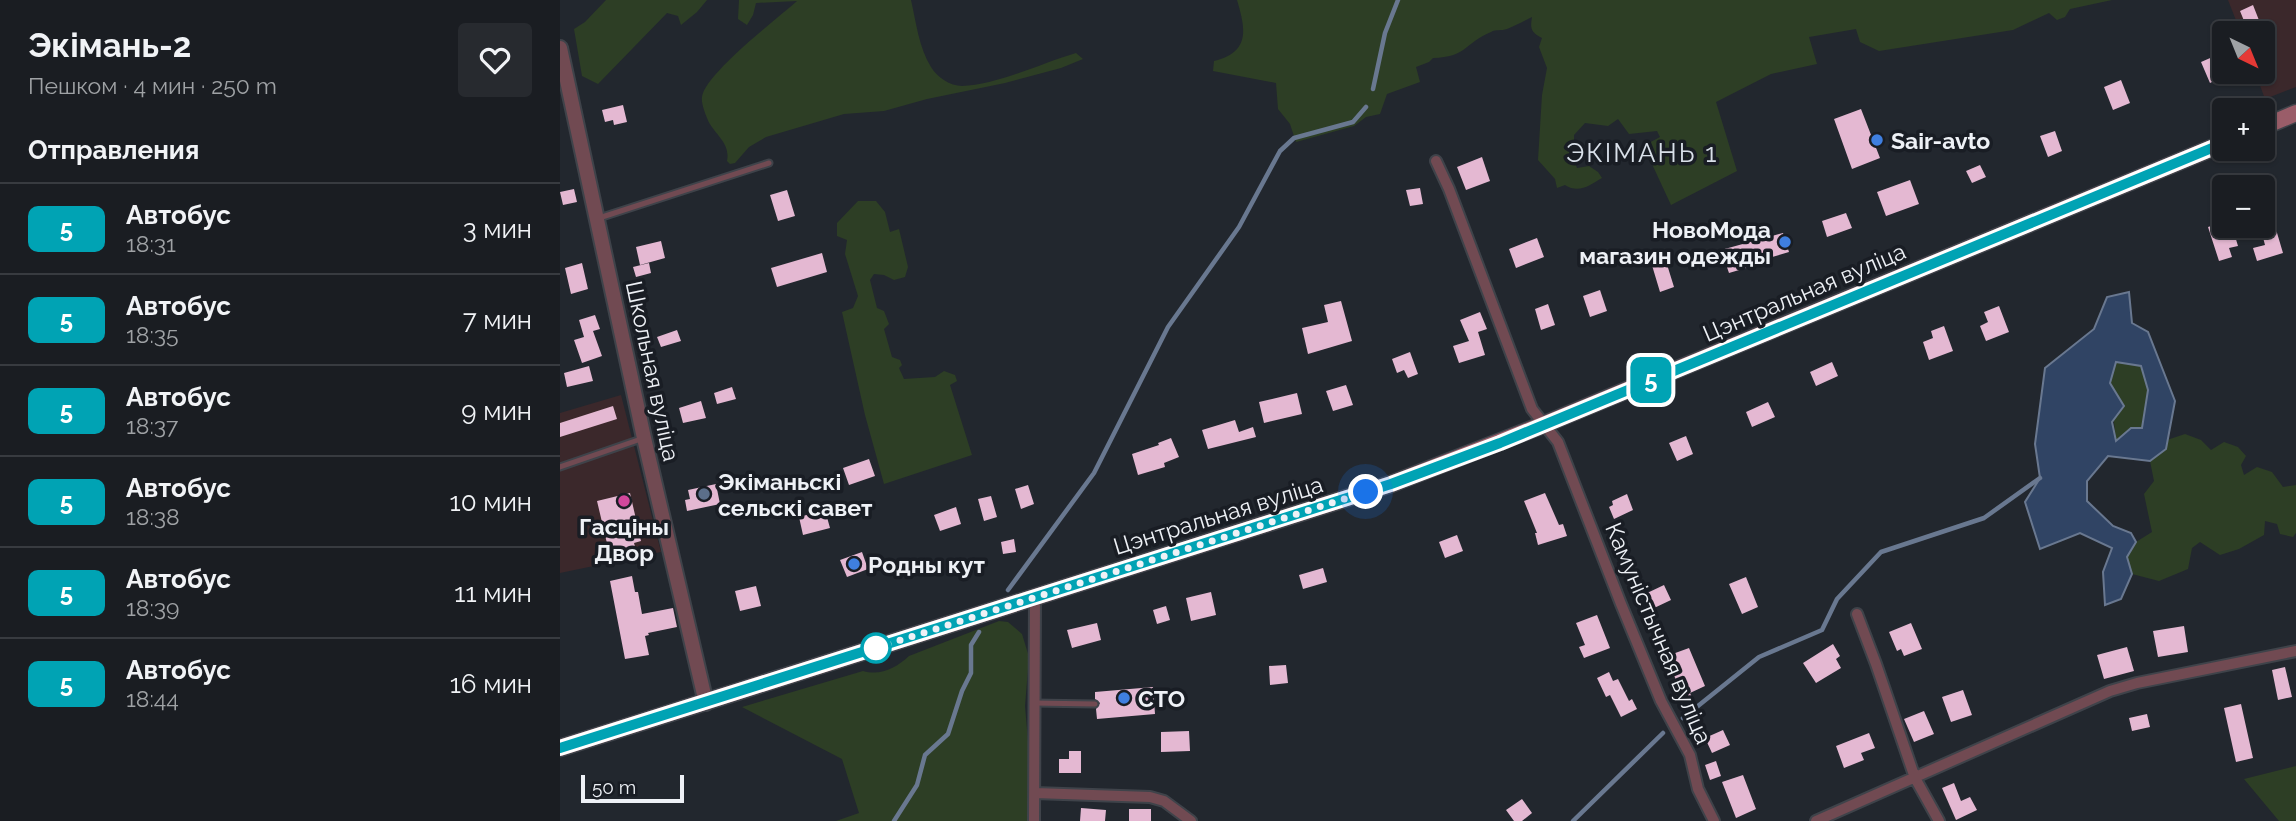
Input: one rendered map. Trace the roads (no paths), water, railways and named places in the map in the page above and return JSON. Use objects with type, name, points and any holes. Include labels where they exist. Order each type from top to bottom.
[{"type":"main road","points":[[2275,122],[2296,113]]},
{"type":"main road","name":"Цэнтральная вуліца","points":[[560,748],[1391,484],[1545,424],[2212,148]]},
{"type":"street","name":"Школьная вуліца","points":[[560,48],[644,438],[706,703]]},
{"type":"street","name":"Камуністычная вуліца","points":[[1436,161],[1532,409],[1558,442],[1621,604],[1661,701],[1690,755],[1698,789],[1714,821]]},
{"type":"street","points":[[1034,821],[1035,596]]},
{"type":"street","points":[[1857,614],[1915,778],[1939,821]]},
{"type":"street","points":[[1816,821],[2110,691],[2137,683],[2296,651]]},
{"type":"street","points":[[1035,793],[1150,797],[1164,801],[1191,821]]},
{"type":"lane","points":[[596,219],[769,163]]},
{"type":"lane","points":[[560,467],[644,438]]},
{"type":"lane","points":[[1034,704],[1096,704]]},
{"type":"water","points":[[2129,292],[2132,323],[2148,332],[2175,401],[2166,449],[2150,461],[2108,456],[2087,481],[2087,501],[2113,526],[2131,533],[2136,542],[2127,557],[2132,574],[2121,599],[2105,605],[2103,572],[2112,548],[2080,533],[2040,549],[2025,502],[2040,478],[2035,444],[2045,368],[2094,329],[2107,297]],"holes":[[[2116,362],[2141,366],[2148,390],[2142,428],[2131,428],[2116,441],[2112,422],[2124,406],[2110,383]]]},
{"type":"waterway","points":[[1373,89],[1385,33],[1398,0]]},
{"type":"waterway","points":[[1008,590],[1094,473],[1168,327],[1239,227],[1280,151],[1294,138],[1353,122],[1366,107]]},
{"type":"waterway","points":[[1683,718],[1759,657],[1822,630],[1837,599],[1881,552],[1984,518],[2040,478]]},
{"type":"waterway","points":[[894,821],[917,785],[925,755],[948,734],[971,673],[971,645],[979,632]]},
{"type":"waterway","points":[[1573,821],[1663,733]]},
{"type":"place","name":"Sair-avto","points":[[1877,140]]},
{"type":"place","name":"НовоМода магазин одежды","points":[[1785,242]]},
{"type":"place","name":"Экіманьскі сельскі савет","points":[[704,494]]},
{"type":"place","name":"Гасціны Двор","points":[[624,501]]},
{"type":"place","name":"Родны кут","points":[[854,564]]},
{"type":"place","name":"СТО","points":[[1124,698]]},
{"type":"district","name":"ЭКІМАНЬ 1","points":[[1642,153]]}]
